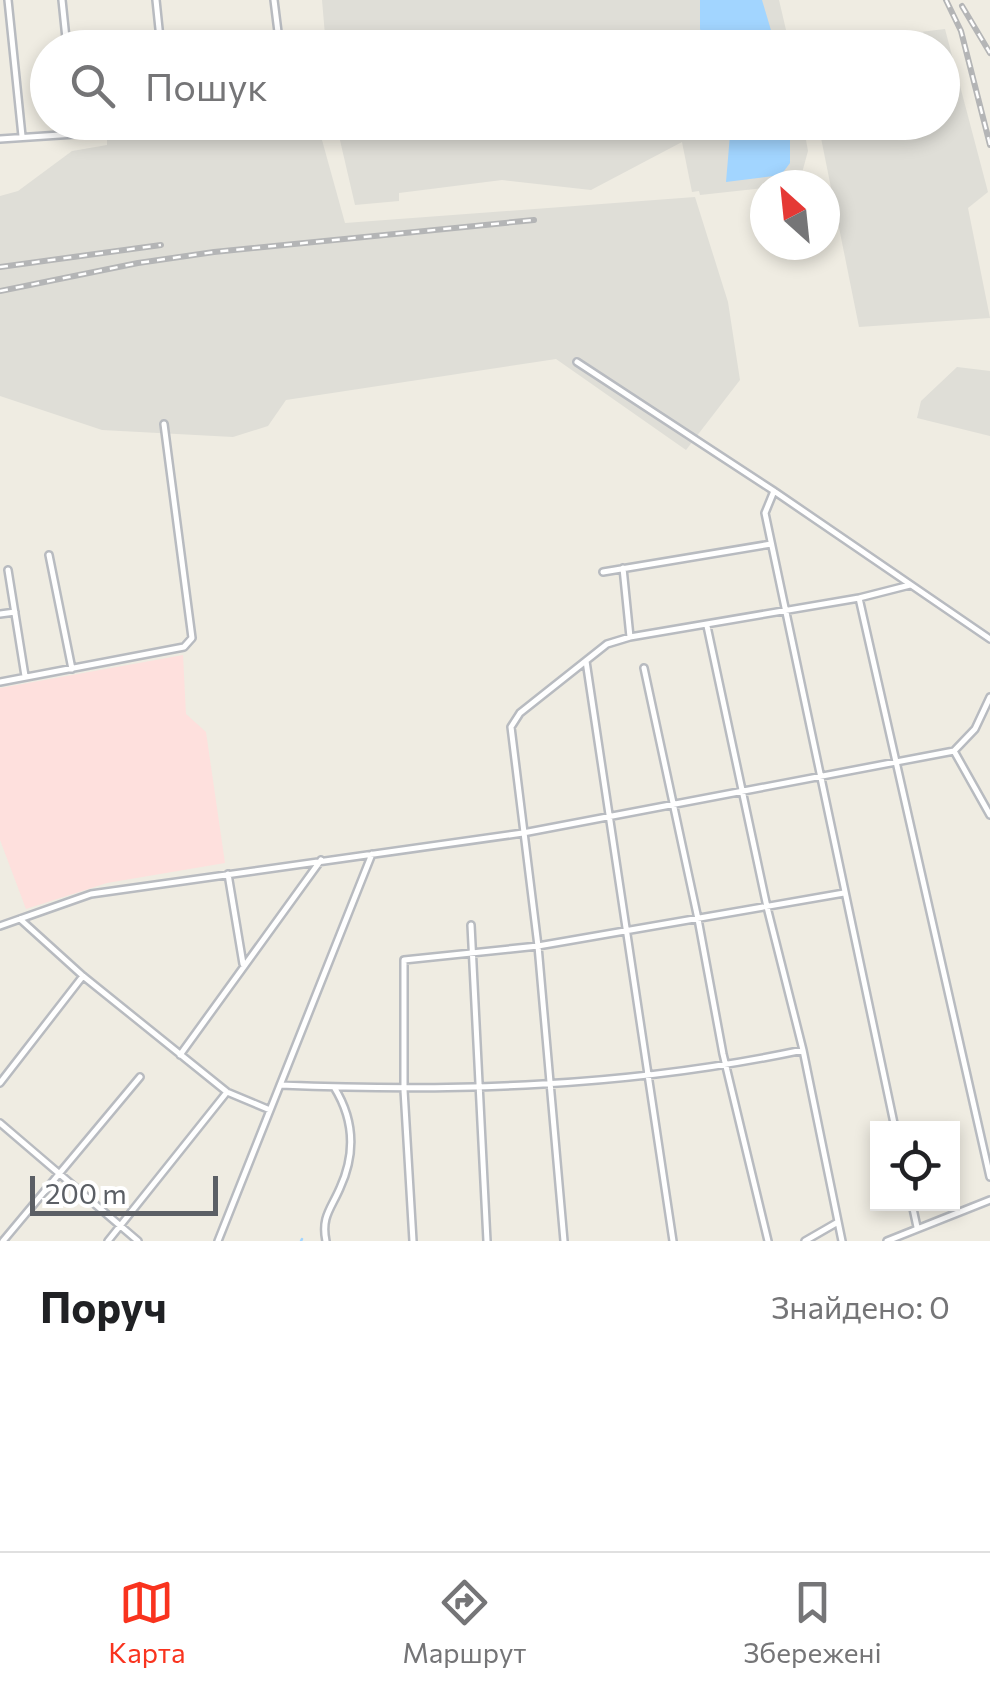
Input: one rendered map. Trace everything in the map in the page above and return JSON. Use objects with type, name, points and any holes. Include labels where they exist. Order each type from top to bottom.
[{"type":"street","points":[[8,0],[22,136]]},
{"type":"street","points":[[62,0],[65,30]]},
{"type":"street","points":[[156,0],[158,30]]},
{"type":"street","points":[[274,0],[278,30]]},
{"type":"street","points":[[0,139],[30,136]]},
{"type":"street","points":[[576,362],[990,639]]},
{"type":"street","points":[[0,682],[184,647],[192,638],[164,424]]},
{"type":"street","points":[[774,491],[764,513],[893,1121]]},
{"type":"street","points":[[603,572],[771,544]]},
{"type":"street","points":[[49,555],[72,669]]},
{"type":"street","points":[[622,568],[630,638]]},
{"type":"street","points":[[8,570],[26,676]]},
{"type":"street","points":[[564,1241],[538,946],[511,728],[520,713],[607,644],[859,598],[910,585]]},
{"type":"street","points":[[859,598],[990,1177]]},
{"type":"street","points":[[0,614],[15,612]]},
{"type":"street","points":[[707,626],[842,1241]]},
{"type":"street","points":[[586,661],[672,1241]]},
{"type":"street","points":[[644,668],[727,1066],[768,1241]]},
{"type":"street","points":[[0,926],[91,894],[524,832],[954,751],[975,730],[990,697]]},
{"type":"street","points":[[954,751],[990,815]]},
{"type":"street","points":[[218,1241],[372,853]]},
{"type":"street","points":[[180,1054],[320,860]]},
{"type":"street","points":[[228,874],[244,966]]},
{"type":"street","points":[[413,1241],[404,1090],[404,960],[538,946],[844,892]]},
{"type":"street","points":[[20,919],[83,976],[227,1092],[270,1110]]},
{"type":"street","points":[[471,924],[486,1241]]},
{"type":"street","points":[[0,1084],[83,976]]},
{"type":"street","points":[[280,1085],[404,1090],[550,1085],[727,1066],[803,1050]]},
{"type":"street","points":[[3,1241],[140,1077]]},
{"type":"street","points":[[326,1241],[322,1221],[348,1169],[350,1137],[349,1116],[334,1087]]},
{"type":"street","points":[[108,1241],[227,1092]]},
{"type":"street","points":[[0,1124],[138,1241]]},
{"type":"street","points":[[887,1241],[990,1200]]},
{"type":"street","points":[[914,1211],[917,1227]]},
{"type":"street","points":[[805,1241],[838,1222]]},
{"type":"shaded area","points":[[322,0],[779,0],[786,30],[325,30]]},
{"type":"shaded area","points":[[960,86],[988,192],[968,208],[990,318],[859,327],[840,232],[840,170],[827,170],[821,140],[960,140]]},
{"type":"shaded area","points":[[107,140],[322,140],[345,223],[695,197],[728,302],[740,380],[686,450],[556,359],[286,400],[268,426],[233,437],[102,430],[0,396],[0,196],[18,191],[72,151],[107,145]]},
{"type":"shaded area","points":[[340,140],[806,140],[808,151],[803,170],[750,170],[750,190],[700,195],[699,191],[692,192],[682,142],[591,190],[502,180],[399,193],[399,201],[355,205]]},
{"type":"shaded area","points":[[957,367],[990,371],[990,436],[917,418],[921,401]]},
{"type":"shaded area","points":[[183,655],[186,714],[206,732],[225,863],[107,883],[26,909],[0,840],[0,688]]},
{"type":"water","points":[[700,0],[762,0],[771,30],[700,30]]},
{"type":"water","points":[[730,140],[790,140],[790,163],[785,170],[750,170],[750,179],[726,182]]},
{"type":"railway","points":[[946,0],[961,31],[990,145]]},
{"type":"railway","points":[[962,6],[990,53]]},
{"type":"railway","points":[[0,291],[214,252],[534,220]]},
{"type":"railway","points":[[0,267],[161,245]]}]
